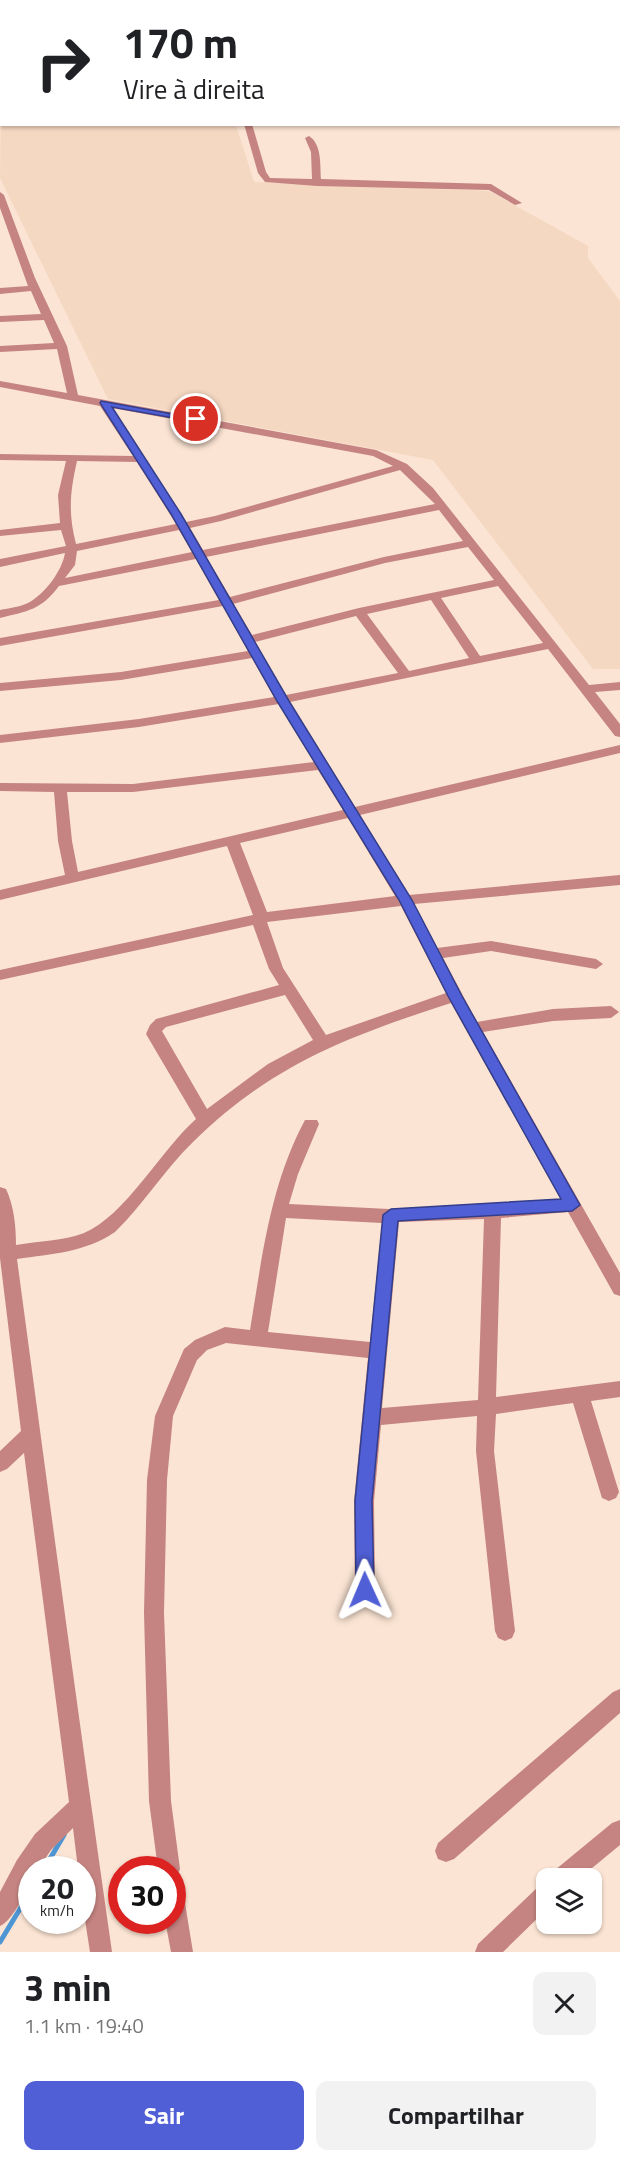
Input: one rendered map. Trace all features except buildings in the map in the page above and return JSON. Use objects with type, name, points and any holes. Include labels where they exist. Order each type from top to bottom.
[{"type":"street","points":[[249,126],[265,178],[275,181],[491,187],[518,203]]},
{"type":"street","points":[[309,138],[315,152],[317,183]]},
{"type":"street","points":[[0,195],[8,223],[19,244],[34,288],[70,367],[73,398]]},
{"type":"street","points":[[0,291],[34,288]]},
{"type":"street","points":[[0,319],[48,317]]},
{"type":"street","points":[[0,349],[62,346]]},
{"type":"street","points":[[0,384],[376,453],[403,466],[420,480],[442,507],[620,733]]},
{"type":"street","points":[[104,403],[183,526],[283,701],[405,900],[455,996],[572,1205],[613,1260],[620,1289]]},
{"type":"street","points":[[0,458],[140,459]]},
{"type":"street","points":[[0,614],[30,607],[43,599],[69,565],[72,549],[66,526],[65,487],[72,458]]},
{"type":"street","points":[[0,563],[183,526],[262,507],[403,466]]},
{"type":"street","points":[[57,583],[198,553],[442,507]]},
{"type":"street","points":[[0,532],[66,526]]},
{"type":"street","points":[[0,642],[226,602],[384,560],[469,543]]},
{"type":"street","points":[[248,640],[359,612],[500,582]]},
{"type":"street","points":[[433,595],[477,661]]},
{"type":"street","points":[[359,612],[406,675]]},
{"type":"street","points":[[0,739],[169,719],[283,701],[550,645]]},
{"type":"street","points":[[0,687],[121,676],[256,654]]},
{"type":"street","points":[[587,689],[620,686]]},
{"type":"street","points":[[0,895],[72,876],[352,813],[620,749]]},
{"type":"street","points":[[0,787],[60,786],[125,789],[322,765]]},
{"type":"street","points":[[60,786],[65,841],[72,876]]},
{"type":"street","points":[[231,839],[276,969],[286,989],[322,1041]]},
{"type":"street","points":[[0,975],[260,918],[405,900],[620,880]]},
{"type":"street","points":[[433,954],[491,946],[596,964]]},
{"type":"street","points":[[206,1121],[154,1034],[155,1029],[161,1023],[286,989]]},
{"type":"street","points":[[8,1253],[71,1242],[100,1233],[140,1192],[184,1141],[276,1066],[322,1041],[455,996]]},
{"type":"street","points":[[473,1028],[553,1015],[611,1012]]},
{"type":"street","points":[[258,1337],[279,1210],[290,1174],[311,1124]]},
{"type":"street","points":[[0,1194],[60,1662],[82,1804],[101,1952]]},
{"type":"street","points":[[279,1210],[324,1215],[391,1215],[572,1205]]},
{"type":"street","points":[[493,1211],[486,1407],[487,1493],[505,1631]]},
{"type":"street","points":[[365,1590],[364,1501],[391,1215]]},
{"type":"street","points":[[167,1856],[159,1801],[154,1613],[157,1480],[163,1424],[190,1355],[201,1345],[225,1335],[379,1351]]},
{"type":"street","points":[[373,1417],[486,1407],[620,1389]]},
{"type":"street","points":[[580,1395],[609,1492]]},
{"type":"street","points":[[1,1461],[31,1434]]},
{"type":"street","points":[[446,1851],[620,1699]]},
{"type":"street","points":[[0,1915],[25,1868],[43,1842],[82,1804]]},
{"type":"street","points":[[575,1868],[620,1831]]},
{"type":"street","points":[[486,1952],[536,1904]]},
{"type":"street","points":[[179,1934],[182,1952]]},
{"type":"shaded area","points":[[1,126],[236,126],[254,182],[489,191],[588,246],[588,258],[620,301],[620,669],[593,669],[433,460],[108,399],[0,178]]},
{"type":"waterway","points":[[52,1856],[64,1835]]},
{"type":"waterway","points":[[0,1942],[18,1912]]},
{"type":"route","points":[[196,419],[104,403],[176,514],[283,701],[405,900],[455,996],[572,1205],[391,1215],[373,1417],[366,1467],[363,1525],[365,1590]]}]
